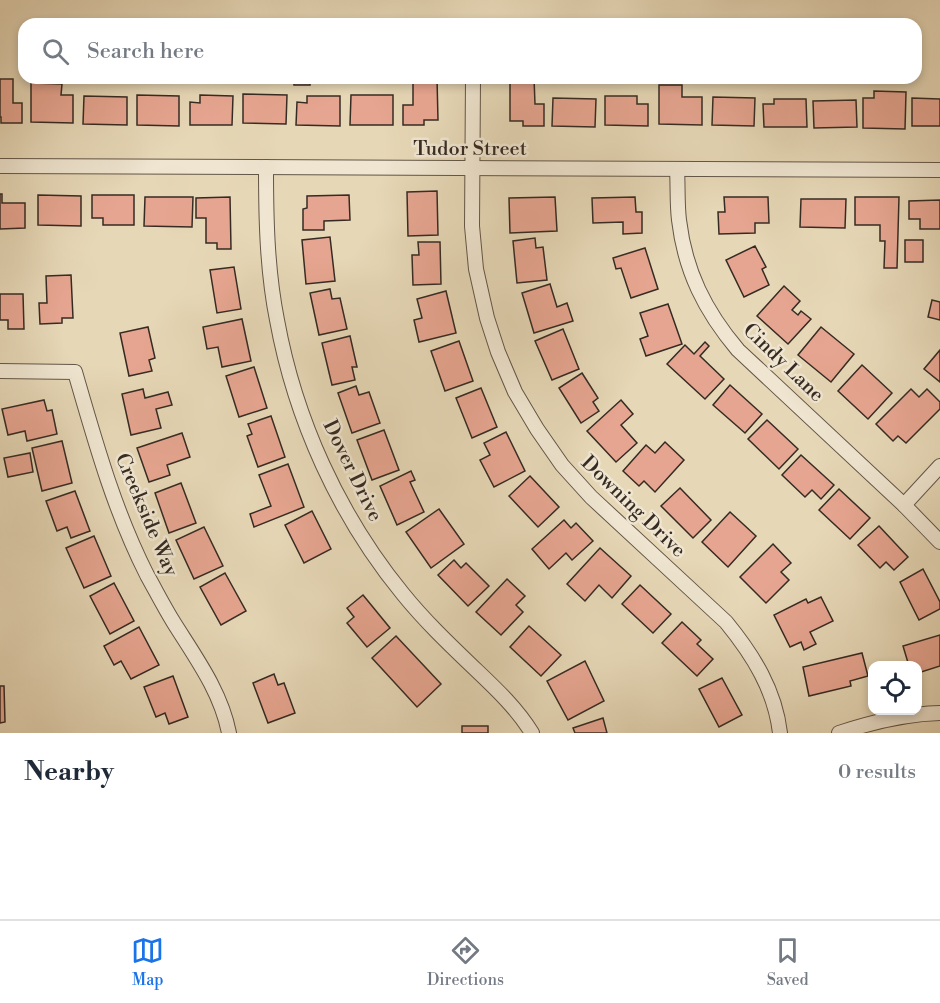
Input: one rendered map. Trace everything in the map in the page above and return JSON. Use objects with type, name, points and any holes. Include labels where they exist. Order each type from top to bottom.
[{"type":"street","name":"Downing Drive","points":[[473,84],[472,226],[476,269],[487,318],[515,392],[562,465],[591,497],[726,622],[744,644],[757,664],[770,693],[780,733]]},
{"type":"street","name":"Tudor Street","points":[[0,166],[940,170]]},
{"type":"street","name":"Dover Drive","points":[[266,167],[269,256],[277,320],[289,373],[323,464],[342,503],[370,549],[402,593],[438,634],[510,703],[532,733]]},
{"type":"street","name":"Cindy Lane","points":[[677,169],[683,249],[693,281],[721,330],[738,350],[904,505],[940,542]]},
{"type":"street","name":"Creekside Way","points":[[0,371],[75,372],[105,473],[124,524],[146,573],[216,693],[229,733]]},
{"type":"street","points":[[904,505],[940,466]]},
{"type":"street","points":[[839,733],[882,720],[940,713]]},
{"type":"building","points":[[0,79],[13,79],[13,103],[22,103],[22,123],[1,123]]},
{"type":"building","points":[[31,84],[62,84],[61,95],[73,95],[73,123],[31,122]]},
{"type":"building","points":[[413,84],[437,84],[438,120],[424,120],[424,125],[403,125],[403,105],[413,105]]},
{"type":"building","points":[[510,84],[534,84],[535,104],[544,104],[544,126],[523,126],[523,121],[510,121]]},
{"type":"building","points":[[659,85],[682,85],[682,97],[702,97],[702,125],[659,124]]},
{"type":"building","points":[[874,91],[906,92],[905,129],[863,128],[863,98],[874,98]]},
{"type":"building","points":[[243,94],[287,95],[286,124],[243,123]]},
{"type":"building","points":[[137,95],[179,96],[179,126],[137,125]]},
{"type":"building","points":[[200,95],[233,96],[232,125],[190,125],[190,102],[200,103]]},
{"type":"building","points":[[351,95],[393,95],[393,125],[350,125]]},
{"type":"building","points":[[84,96],[127,97],[127,125],[83,124]]},
{"type":"building","points":[[307,96],[340,96],[340,126],[296,125],[297,102],[307,103]]},
{"type":"building","points":[[605,96],[637,96],[637,104],[648,104],[648,126],[605,125]]},
{"type":"building","points":[[713,97],[755,98],[754,126],[712,125]]},
{"type":"building","points":[[553,98],[596,99],[595,127],[552,126]]},
{"type":"building","points":[[912,98],[940,99],[940,126],[912,126]]},
{"type":"building","points":[[774,99],[806,99],[807,127],[764,127],[763,104],[774,104]]},
{"type":"building","points":[[856,100],[857,127],[814,128],[813,101]]},
{"type":"building","points":[[437,191],[438,235],[408,236],[407,192]]},
{"type":"building","points":[[0,194],[2,194],[2,203],[25,203],[25,228],[0,229]]},
{"type":"building","points":[[38,195],[81,196],[81,226],[38,225]]},
{"type":"building","points":[[92,195],[134,195],[134,225],[103,225],[103,218],[92,218]]},
{"type":"building","points":[[349,195],[350,220],[324,221],[324,230],[303,230],[303,209],[307,208],[307,196]]},
{"type":"building","points":[[145,197],[193,197],[192,227],[144,226]]},
{"type":"building","points":[[230,197],[231,249],[217,249],[217,243],[206,243],[206,218],[196,218],[196,198]]},
{"type":"building","points":[[555,197],[557,231],[510,233],[509,198]]},
{"type":"building","points":[[635,197],[636,212],[642,212],[642,233],[623,234],[623,222],[593,223],[592,198]]},
{"type":"building","points":[[724,197],[768,197],[769,223],[755,223],[755,233],[719,234],[718,212],[725,212]]},
{"type":"building","points":[[855,197],[899,197],[897,268],[884,268],[885,241],[880,241],[880,225],[855,225]]},
{"type":"building","points":[[801,199],[846,199],[845,228],[800,227]]},
{"type":"building","points":[[940,200],[940,229],[920,229],[920,219],[909,219],[909,201]]},
{"type":"building","points":[[330,237],[335,281],[306,284],[302,240]]},
{"type":"building","points":[[535,238],[536,248],[543,247],[547,280],[517,283],[513,241]]},
{"type":"building","points":[[905,240],[923,240],[923,262],[905,262]]},
{"type":"building","points":[[418,242],[440,242],[441,284],[413,285],[412,255],[419,255]]},
{"type":"building","points":[[755,246],[766,267],[762,269],[769,285],[744,297],[726,260]]},
{"type":"building","points":[[645,248],[658,289],[631,298],[621,268],[616,269],[613,258]]},
{"type":"building","points":[[234,267],[241,309],[217,313],[210,270]]},
{"type":"building","points":[[71,275],[73,318],[62,318],[62,323],[40,324],[39,303],[47,303],[46,276]]},
{"type":"building","points":[[550,284],[557,307],[567,303],[573,321],[534,333],[522,293]]},
{"type":"building","points":[[784,286],[800,301],[792,310],[798,315],[801,311],[811,319],[788,344],[757,316]]},
{"type":"building","points":[[330,289],[332,299],[340,298],[347,329],[319,335],[310,293]]},
{"type":"building","points":[[446,291],[456,333],[419,342],[414,320],[422,318],[417,299]]},
{"type":"building","points":[[0,294],[23,294],[24,329],[8,329],[8,320],[0,320]]},
{"type":"building","points":[[932,300],[940,302],[940,320],[928,317]]},
{"type":"building","points":[[668,304],[682,344],[646,356],[640,339],[648,336],[640,313]]},
{"type":"building","points":[[242,319],[251,361],[222,367],[218,347],[207,349],[203,327]]},
{"type":"building","points":[[148,327],[155,358],[149,360],[152,371],[129,376],[120,333]]},
{"type":"building","points":[[821,327],[854,354],[831,382],[798,355]]},
{"type":"building","points":[[563,329],[579,369],[552,380],[535,341]]},
{"type":"building","points":[[350,336],[357,367],[352,367],[355,380],[332,385],[322,343]]},
{"type":"building","points":[[459,341],[473,381],[445,391],[431,351]]},
{"type":"building","points":[[705,342],[709,346],[700,356],[724,379],[705,399],[667,364],[685,345],[694,354]]},
{"type":"building","points":[[940,350],[940,382],[924,369]]},
{"type":"building","points":[[862,365],[892,393],[868,419],[838,391]]},
{"type":"building","points":[[254,367],[267,408],[239,417],[226,376]]},
{"type":"building","points":[[582,373],[598,398],[593,402],[599,411],[581,423],[559,388]]},
{"type":"building","points":[[730,385],[762,414],[745,433],[713,405]]},
{"type":"building","points":[[356,386],[359,395],[369,392],[380,423],[352,433],[338,393]]},
{"type":"building","points":[[481,388],[497,427],[472,438],[456,398]]},
{"type":"building","points":[[143,389],[145,398],[168,392],[172,405],[156,409],[161,428],[131,435],[122,394]]},
{"type":"building","points":[[911,389],[919,397],[927,389],[940,402],[940,409],[906,443],[898,436],[893,441],[876,424]]},
{"type":"building","points":[[44,400],[47,411],[52,410],[57,434],[27,441],[25,431],[8,435],[2,409]]},
{"type":"building","points":[[621,400],[633,414],[621,425],[637,443],[616,462],[587,431]]},
{"type":"building","points":[[271,416],[285,457],[258,467],[247,436],[252,434],[248,424]]},
{"type":"building","points":[[767,420],[798,449],[779,469],[748,439]]},
{"type":"building","points":[[384,430],[399,470],[372,480],[357,440]]},
{"type":"building","points":[[506,432],[525,471],[494,487],[480,460],[490,455],[484,443]]},
{"type":"building","points":[[182,433],[190,457],[167,465],[170,475],[149,482],[137,448]]},
{"type":"building","points":[[62,441],[72,483],[42,491],[32,448]]},
{"type":"building","points":[[665,442],[684,460],[655,492],[644,481],[639,486],[623,471],[646,445],[655,453]]},
{"type":"building","points":[[30,453],[33,472],[8,477],[4,458]]},
{"type":"building","points":[[801,455],[834,485],[821,499],[812,490],[805,497],[782,475]]},
{"type":"building","points":[[288,464],[304,507],[254,527],[250,514],[271,506],[259,475]]},
{"type":"building","points":[[411,471],[415,480],[410,482],[424,512],[397,525],[380,486]]},
{"type":"building","points":[[530,476],[559,507],[538,527],[509,496]]},
{"type":"building","points":[[181,483],[196,523],[169,533],[155,493]]},
{"type":"building","points":[[680,488],[711,520],[693,538],[661,506]]},
{"type":"building","points":[[839,489],[870,518],[850,539],[819,510]]},
{"type":"building","points":[[75,491],[90,531],[71,538],[67,527],[57,531],[46,501]]},
{"type":"building","points":[[439,509],[464,544],[431,568],[406,532]]},
{"type":"building","points":[[312,511],[331,549],[304,563],[285,525]]},
{"type":"building","points":[[730,512],[756,536],[728,567],[702,542]]},
{"type":"building","points":[[564,520],[571,528],[576,523],[593,541],[572,560],[566,553],[549,569],[532,549]]},
{"type":"building","points":[[879,526],[908,557],[894,570],[886,562],[880,568],[858,545]]},
{"type":"building","points":[[204,527],[223,566],[194,579],[176,540]]},
{"type":"building","points":[[94,536],[111,576],[84,588],[66,548]]},
{"type":"building","points":[[773,544],[791,563],[781,572],[789,580],[766,603],[740,577]]},
{"type":"building","points":[[600,548],[631,576],[612,598],[599,585],[585,601],[567,584]]},
{"type":"building","points":[[454,560],[461,568],[466,563],[489,586],[468,606],[438,575]]},
{"type":"building","points":[[923,569],[940,602],[940,609],[919,620],[900,582]]},
{"type":"building","points":[[225,573],[246,611],[221,625],[200,587]]},
{"type":"building","points":[[507,579],[525,596],[516,605],[523,612],[501,635],[476,612]]},
{"type":"building","points":[[114,583],[134,621],[110,634],[90,596]]},
{"type":"building","points":[[640,585],[671,614],[653,633],[622,604]]},
{"type":"building","points":[[363,595],[390,628],[367,647],[347,623],[354,617],[347,608]]},
{"type":"building","points":[[821,597],[833,621],[810,632],[816,644],[804,650],[801,642],[790,647],[774,615],[806,599],[808,603]]},
{"type":"building","points":[[682,622],[701,640],[697,644],[713,659],[697,676],[662,643]]},
{"type":"building","points":[[529,626],[561,655],[541,676],[510,647]]},
{"type":"building","points":[[139,627],[159,665],[131,679],[121,661],[114,665],[104,646]]},
{"type":"building","points":[[940,635],[940,666],[922,672],[922,661],[908,661],[903,646]]},
{"type":"building","points":[[396,636],[441,684],[417,707],[372,658]]},
{"type":"building","points":[[862,653],[868,676],[850,681],[851,686],[809,696],[803,667]]},
{"type":"building","points":[[585,661],[604,701],[568,720],[547,681]]},
{"type":"building","points":[[274,674],[278,685],[284,683],[295,713],[268,723],[253,683]]},
{"type":"building","points":[[173,676],[188,717],[169,724],[165,713],[156,717],[144,687]]},
{"type":"building","points":[[722,678],[742,715],[719,727],[699,689]]},
{"type":"building","points":[[0,686],[4,686],[5,722],[0,723]]},
{"type":"building","points":[[603,718],[607,733],[575,733],[573,728]]},
{"type":"building","points":[[462,726],[488,726],[488,733],[462,733]]}]
